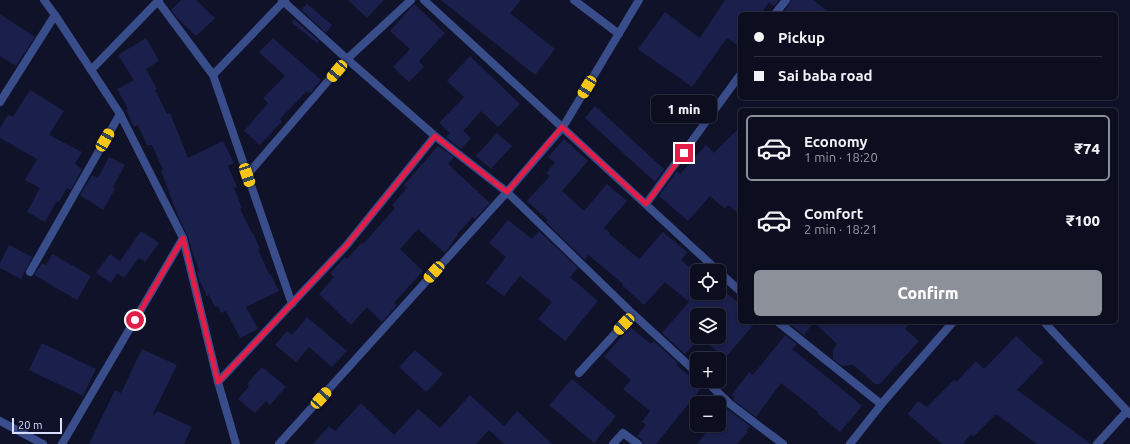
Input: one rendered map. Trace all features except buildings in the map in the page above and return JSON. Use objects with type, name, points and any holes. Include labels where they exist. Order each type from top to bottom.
[{"type":"street","points":[[44,0],[120,114],[183,238],[218,382],[236,444]]},
{"type":"street","points":[[91,70],[158,0],[212,75],[292,304]]},
{"type":"street","points":[[247,175],[347,59],[410,0]]},
{"type":"street","points":[[424,0],[711,264]]},
{"type":"street","points":[[574,0],[619,34]]},
{"type":"street","points":[[279,444],[507,192],[562,127],[639,0]]},
{"type":"street","points":[[777,12],[786,0]]},
{"type":"street","points":[[212,75],[283,1],[435,136],[507,192],[633,314],[690,367]]},
{"type":"street","points":[[0,102],[55,15]]},
{"type":"street","points":[[646,204],[738,78]]},
{"type":"street","points":[[30,272],[120,114]]},
{"type":"street","points":[[218,382],[346,246],[435,136]]},
{"type":"street","points":[[62,444],[183,238]]},
{"type":"street","points":[[726,278],[738,289]]},
{"type":"street","points":[[579,373],[633,314]]},
{"type":"street","points":[[781,324],[881,404]]},
{"type":"street","points":[[850,444],[881,404],[951,324]]},
{"type":"street","points":[[1046,324],[1129,413],[1097,444]]},
{"type":"street","points":[[713,388],[730,404],[783,444]]},
{"type":"street","points":[[0,421],[43,444]]},
{"type":"street","points":[[613,444],[623,433],[638,444]]},
{"type":"route","points":[[135,320],[183,238],[218,382],[346,246],[435,136],[507,192],[562,127],[646,204],[684,153]]}]
